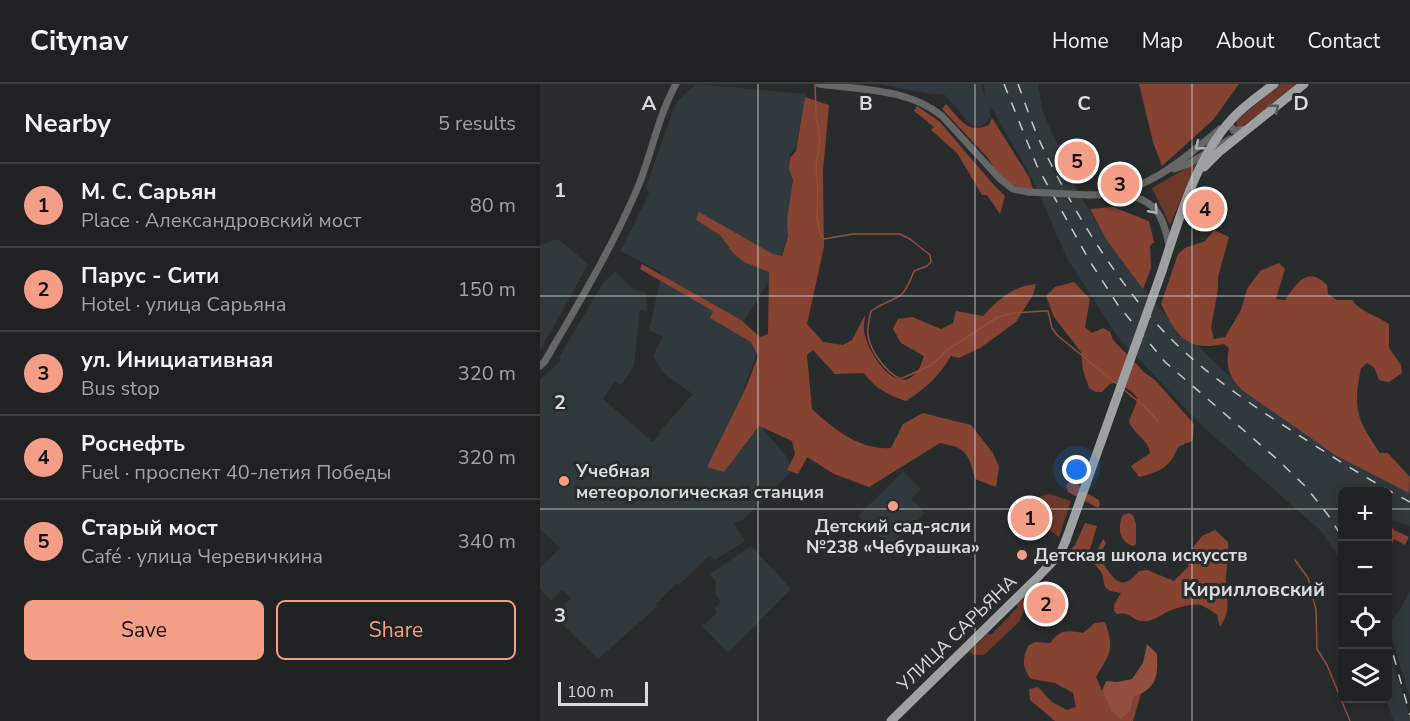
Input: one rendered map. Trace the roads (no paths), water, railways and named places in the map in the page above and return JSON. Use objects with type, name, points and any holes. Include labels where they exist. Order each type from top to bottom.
[{"type":"main road","name":"УЛИЦА САРЬЯНА","points":[[891,721],[1059,554],[1198,173],[1209,151],[1231,120],[1274,84]]},
{"type":"main road","points":[[1198,173],[1219,152],[1304,84]]},
{"type":"street","points":[[540,366],[607,254],[638,187],[666,105],[676,84]]},
{"type":"street","points":[[819,84],[914,98],[942,116],[1000,179],[1013,189],[1028,192],[1089,195],[1118,192],[1136,187],[1188,164],[1250,127]]},
{"type":"street","points":[[1231,120],[1230,124],[1234,131],[1250,127]]},
{"type":"street","points":[[1166,172],[1231,120]]},
{"type":"street","points":[[1118,192],[1145,200],[1156,210],[1166,228],[1170,247]]},
{"type":"waterway","points":[[815,84],[820,141],[816,166],[817,217],[820,234],[824,239],[853,234],[900,234],[930,255],[931,262],[914,271],[902,294],[871,311],[868,336],[875,355],[889,371],[900,379],[932,365],[947,350],[998,317],[1014,313],[1048,311],[1052,328],[1057,335],[1118,385]]},
{"type":"waterway","points":[[1124,390],[1158,421]]},
{"type":"waterway","points":[[1295,560],[1308,578],[1316,610],[1317,649],[1327,665],[1350,721]]},
{"type":"railway","points":[[1004,84],[1037,166],[1089,260],[1118,305],[1165,362],[1306,487],[1338,531]]},
{"type":"railway","points":[[1018,84],[1039,140],[1077,213],[1118,275],[1164,332],[1219,381],[1259,409],[1354,470],[1410,502]]},
{"type":"railway","points":[[1392,649],[1410,715]]},
{"type":"place","name":"Старый мост","points":[[1077,161]]},
{"type":"place","name":"ул. Инициативная","points":[[1120,184]]},
{"type":"place","name":"Роснефть","points":[[1205,209]]},
{"type":"place","name":"Учебная метеорологическая станция","points":[[564,481]]},
{"type":"place","name":"Детский сад-ясли №238 «Чебурашка»","points":[[893,506]]},
{"type":"place","name":"М. С. Сарьян","points":[[1030,518]]},
{"type":"place","name":"Детская школа искусств","points":[[1022,555]]},
{"type":"place","name":"Парус - Сити","points":[[1046,604]]},
{"type":"district","name":"Кирилловский","points":[[1254,589]]}]
